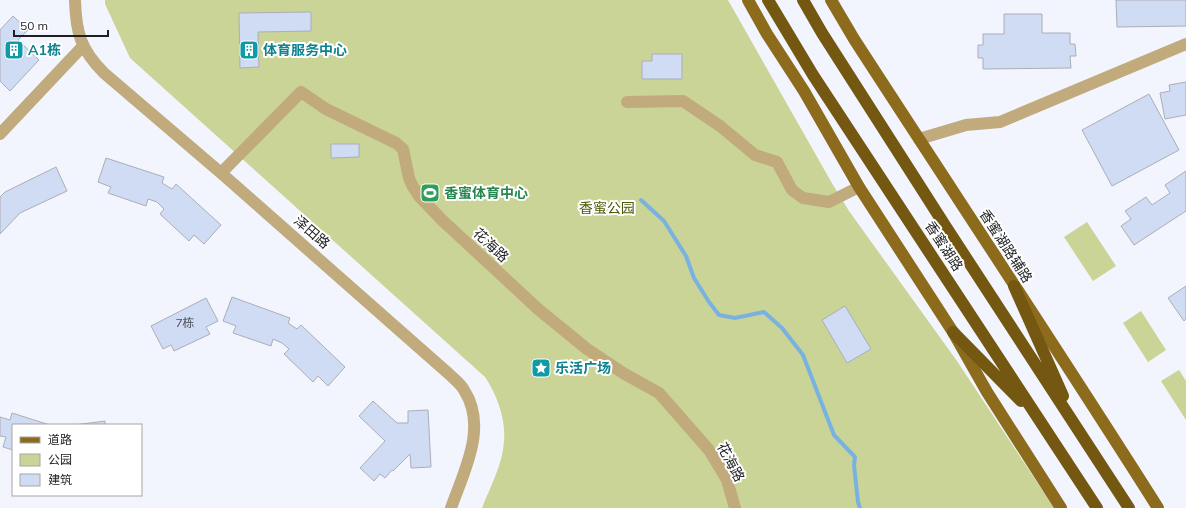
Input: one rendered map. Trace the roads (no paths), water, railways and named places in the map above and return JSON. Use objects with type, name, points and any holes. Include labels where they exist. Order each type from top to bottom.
[{"type":"highway","name":"香蜜湖路","points":[[768,0],[813,75],[1097,508]]},
{"type":"highway","name":"香蜜湖路","points":[[803,0],[822,33],[946,226],[1130,508]]},
{"type":"highway","points":[[1014,286],[1078,430]]},
{"type":"highway","points":[[953,332],[1040,421]]},
{"type":"main road","points":[[748,0],[767,34],[804,91],[859,187],[953,332],[987,392],[1061,508]]},
{"type":"main road","name":"香蜜湖路辅路","points":[[831,0],[854,39],[1014,286],[1088,396],[1158,508]]},
{"type":"street","name":"泽田路","points":[[75,0],[77,29],[83,46],[104,73],[221,172],[449,374],[464,390],[473,411],[474,431],[472,450],[451,508]]},
{"type":"street","points":[[919,139],[966,125],[1000,122],[1186,44]]},
{"type":"street","points":[[0,134],[83,46]]},
{"type":"street","name":"花海路","points":[[221,172],[301,92],[326,109],[396,143],[403,149],[407,161],[409,178],[412,185],[419,196],[442,220],[538,309],[587,349],[623,373],[660,393],[709,450],[726,480],[735,508]]},
{"type":"street","points":[[627,102],[683,101],[720,126],[755,155],[776,162],[792,190],[803,198],[829,202],[859,187]]},
{"type":"waterway","points":[[641,200],[664,221],[686,256],[694,278],[719,315],[735,318],[764,312],[782,328],[803,355],[834,435],[855,457],[854,465],[860,508]]},
{"type":"place","name":"A1栋","points":[[14,50]]},
{"type":"place","name":"体育服务中心","points":[[249,50]]},
{"type":"place","name":"香蜜体育中心","points":[[430,193]]},
{"type":"place","name":"乐活广场","points":[[541,368]]},
{"type":"park label","name":"香蜜公园","points":[[607,208]]}]
